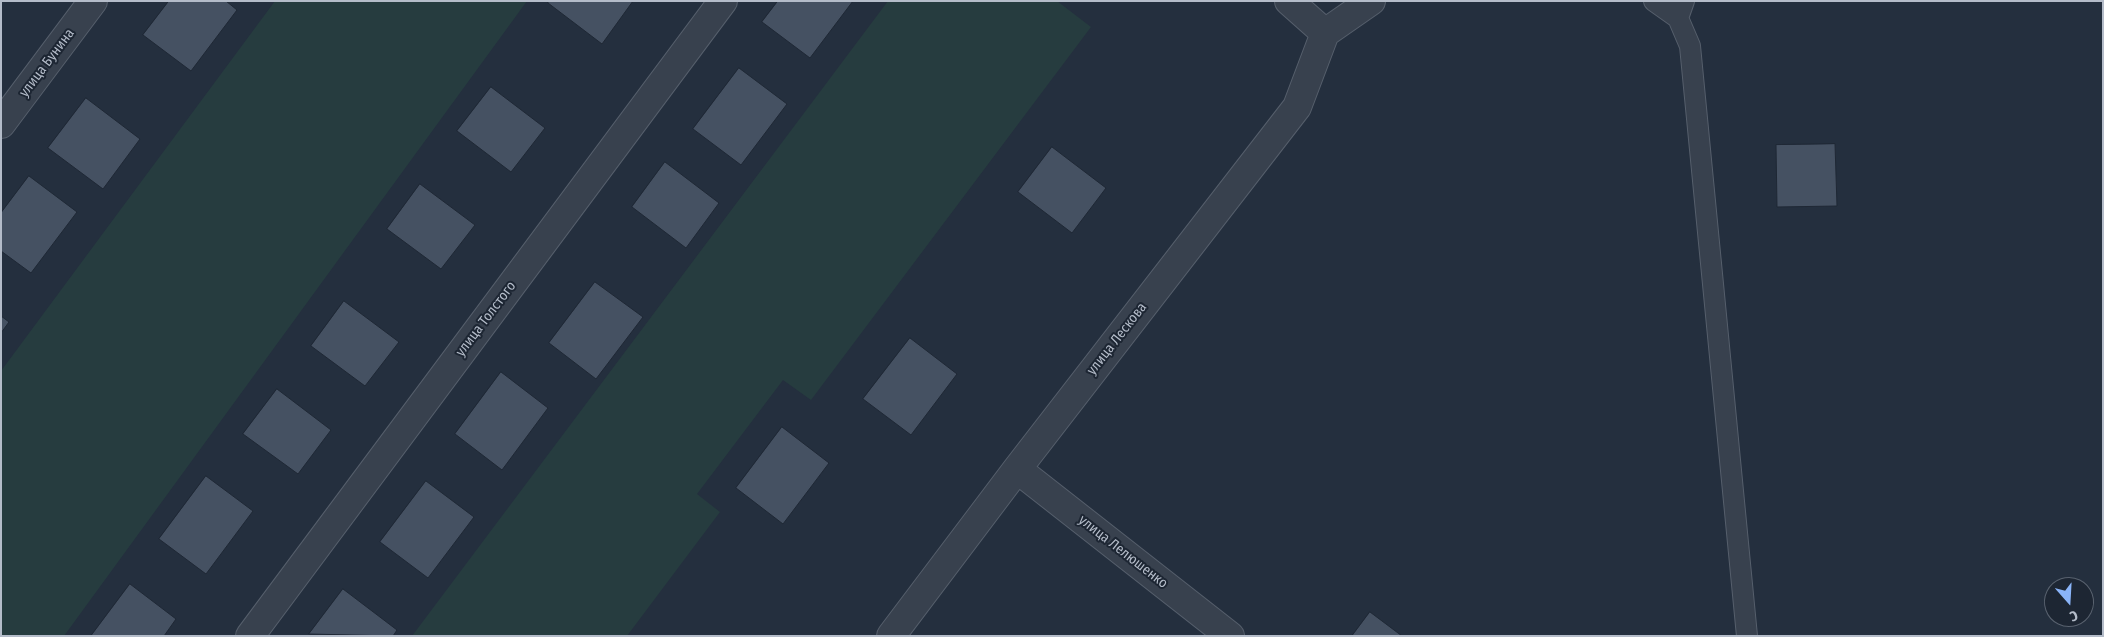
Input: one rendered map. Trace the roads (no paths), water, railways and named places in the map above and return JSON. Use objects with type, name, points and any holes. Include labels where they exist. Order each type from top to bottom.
[{"type":"street","name":"улица Бунина","points":[[1,124],[93,1]]},
{"type":"street","name":"улица Толстого","points":[[250,636],[723,1]]},
{"type":"street","points":[[1289,1],[1325,33],[1371,1]]},
{"type":"street","name":"улица Лескова","points":[[891,636],[1017,469],[1297,107],[1325,33]]},
{"type":"street","name":"улица Лелюшенко","points":[[1017,469],[1230,636]]},
{"type":"lane","points":[[1654,1],[1681,10],[1690,46],[1747,636]]}]
